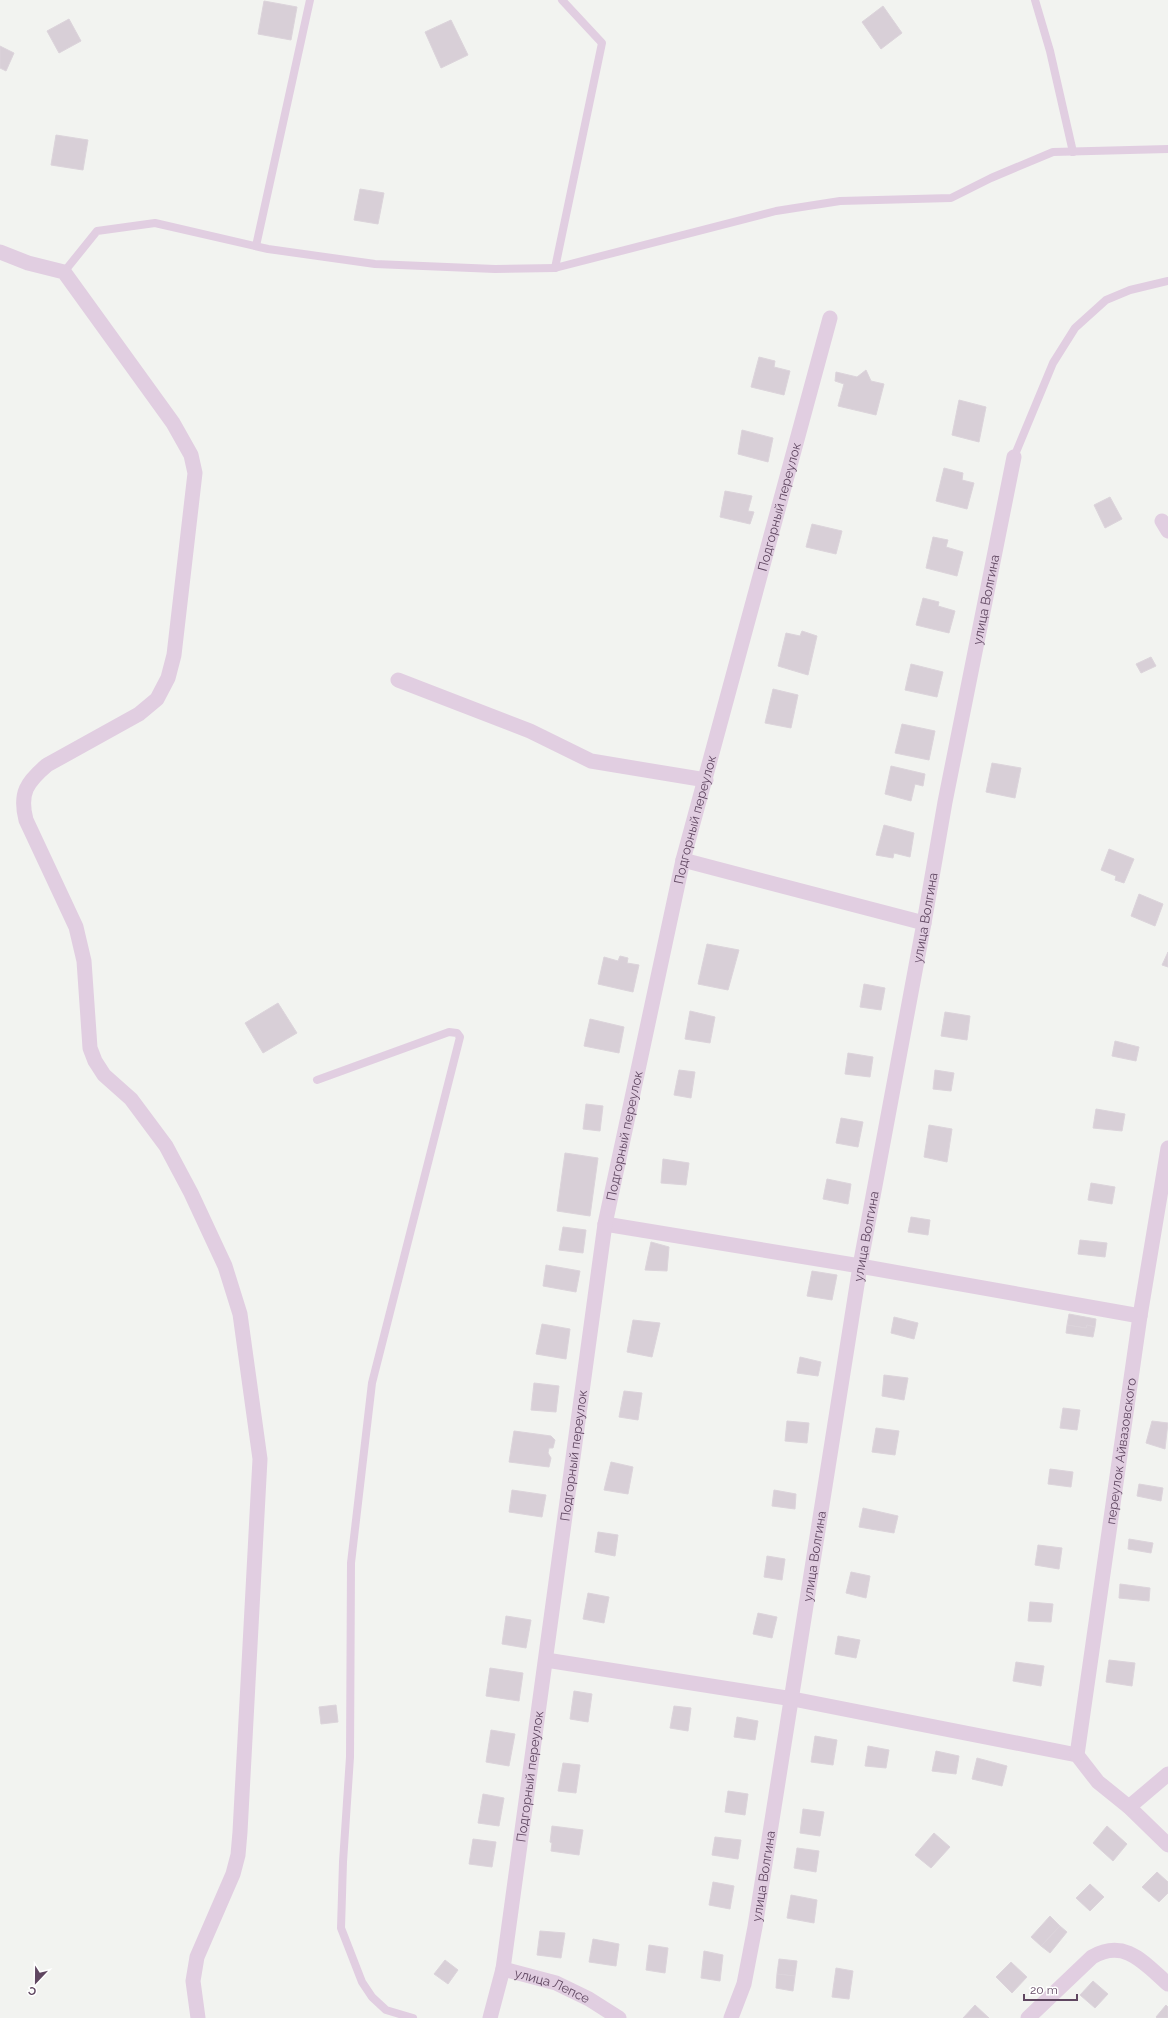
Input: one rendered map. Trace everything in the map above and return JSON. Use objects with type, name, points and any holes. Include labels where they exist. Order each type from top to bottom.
[{"type":"street","points":[[0,252],[28,263],[64,272],[173,423],[191,454],[195,473],[174,655],[168,678],[157,699],[139,714],[47,765],[34,776],[27,786],[23,796],[23,802],[26,820],[76,927],[84,961],[90,1048],[95,1061],[104,1075],[134,1103],[166,1146],[191,1193],[225,1266],[240,1314],[260,1459],[240,1832],[238,1855],[233,1874],[197,1956],[193,1980],[198,2018]]},
{"type":"street","name":"Подгорный переулок","points":[[490,2018],[503,1969],[605,1224],[684,860],[830,318]]},
{"type":"street","name":"улица Волгина","points":[[731,2018],[744,1984],[792,1699],[860,1266],[945,802],[1014,457]]},
{"type":"street","points":[[398,680],[530,731],[591,761],[706,780]]},
{"type":"street","points":[[684,860],[924,923]]},
{"type":"street","name":"переулок Айвазовского","points":[[1077,1755],[1140,1316],[1168,1148]]},
{"type":"street","points":[[605,1224],[860,1266],[1140,1316]]},
{"type":"street","points":[[546,1660],[792,1699],[1077,1755],[1098,1782],[1129,1807],[1168,1845]]},
{"type":"street","points":[[1129,1807],[1168,1774]]},
{"type":"street","points":[[1028,2018],[1092,1957],[1104,1950],[1128,1952],[1140,1959],[1168,1984]]},
{"type":"street","name":"улица Лепсе","points":[[503,1969],[556,1983],[589,1999],[619,2018]]},
{"type":"lane","points":[[256,246],[310,0]]},
{"type":"lane","points":[[555,268],[602,43],[562,0]]},
{"type":"lane","points":[[1035,0],[1050,51],[1073,152]]},
{"type":"lane","points":[[64,272],[97,231],[155,223],[256,246],[375,264],[495,269],[555,268],[776,211],[840,201],[950,198],[991,178],[1053,152],[1168,149]]},
{"type":"lane","points":[[1014,457],[1054,363],[1075,328],[1106,300],[1130,290],[1168,282]]},
{"type":"lane","points":[[316,1080],[449,1032],[453,1032],[460,1037],[372,1383],[351,1563],[350,1757],[343,1862],[341,1928],[362,1982],[372,1998],[386,2010],[413,2018]]},
{"type":"building","points":[[264,1],[297,7],[291,40],[258,34]]},
{"type":"building","points":[[883,6],[902,33],[881,49],[862,22]]},
{"type":"building","points":[[69,19],[81,41],[59,53],[47,31]]},
{"type":"building","points":[[451,20],[468,55],[441,68],[425,32]]},
{"type":"building","points":[[0,46],[14,53],[6,71],[0,68]]},
{"type":"building","points":[[56,135],[88,140],[83,170],[51,165]]},
{"type":"building","points":[[360,189],[384,193],[378,224],[354,220]]},
{"type":"building","points":[[759,357],[775,361],[774,367],[790,371],[784,395],[751,387]]},
{"type":"building","points":[[866,370],[871,381],[884,384],[876,415],[838,406],[844,384],[835,381],[836,372],[857,377]]},
{"type":"building","points":[[959,400],[986,407],[979,442],[952,435]]},
{"type":"building","points":[[742,430],[773,438],[768,462],[738,454]]},
{"type":"building","points":[[944,468],[963,473],[962,480],[974,483],[967,509],[936,501]]},
{"type":"building","points":[[725,491],[752,496],[748,511],[754,512],[750,524],[720,517]]},
{"type":"building","points":[[1110,497],[1122,519],[1105,528],[1094,505]]},
{"type":"building","points":[[812,524],[842,531],[836,554],[806,547]]},
{"type":"building","points":[[933,537],[948,540],[946,547],[963,552],[957,576],[926,568]]},
{"type":"building","points":[[923,598],[939,602],[938,606],[955,611],[949,633],[916,625]]},
{"type":"building","points":[[802,631],[817,636],[808,675],[778,666],[786,633],[800,636]]},
{"type":"building","points":[[1151,657],[1156,666],[1141,673],[1136,664]]},
{"type":"building","points":[[911,664],[943,672],[937,697],[905,690]]},
{"type":"building","points":[[773,689],[798,695],[791,728],[765,723]]},
{"type":"building","points":[[902,724],[935,731],[929,760],[895,753]]},
{"type":"building","points":[[992,763],[1021,768],[1015,798],[986,792]]},
{"type":"building","points":[[891,766],[925,774],[923,786],[915,784],[911,801],[885,794]]},
{"type":"building","points":[[884,825],[914,833],[910,857],[894,853],[893,858],[876,855]]},
{"type":"building","points":[[1109,849],[1134,859],[1124,883],[1115,880],[1116,876],[1101,870]]},
{"type":"building","points":[[1139,894],[1163,904],[1155,926],[1131,916]]},
{"type":"building","points":[[707,944],[739,950],[728,990],[698,984]]},
{"type":"building","points":[[1168,952],[1168,967],[1162,965]]},
{"type":"building","points":[[620,956],[628,958],[627,963],[639,965],[633,992],[598,984],[604,957],[618,961]]},
{"type":"building","points":[[864,984],[885,988],[881,1010],[860,1007]]},
{"type":"building","points":[[278,1003],[297,1033],[263,1053],[245,1023]]},
{"type":"building","points":[[690,1011],[715,1017],[710,1043],[685,1039]]},
{"type":"building","points":[[945,1012],[970,1016],[967,1040],[941,1036]]},
{"type":"building","points":[[590,1019],[624,1027],[619,1053],[584,1046]]},
{"type":"building","points":[[1115,1041],[1139,1047],[1136,1061],[1112,1056]]},
{"type":"building","points":[[848,1053],[873,1057],[870,1077],[845,1074]]},
{"type":"building","points":[[679,1070],[695,1072],[691,1098],[674,1095]]},
{"type":"building","points":[[935,1070],[954,1073],[951,1091],[933,1089]]},
{"type":"building","points":[[586,1104],[603,1106],[600,1131],[583,1129]]},
{"type":"building","points":[[1096,1109],[1125,1114],[1122,1131],[1093,1128]]},
{"type":"building","points":[[841,1118],[863,1122],[858,1147],[836,1143]]},
{"type":"building","points":[[929,1125],[952,1129],[947,1162],[924,1157]]},
{"type":"building","points":[[565,1153],[598,1158],[590,1216],[557,1211]]},
{"type":"building","points":[[663,1159],[689,1163],[686,1185],[661,1183]]},
{"type":"building","points":[[827,1179],[851,1184],[848,1204],[823,1199]]},
{"type":"building","points":[[1091,1183],[1115,1187],[1112,1204],[1088,1200]]},
{"type":"building","points":[[911,1217],[930,1220],[928,1235],[908,1232]]},
{"type":"building","points":[[563,1227],[586,1230],[583,1253],[559,1250]]},
{"type":"building","points":[[1080,1240],[1107,1243],[1105,1257],[1078,1254]]},
{"type":"building","points":[[651,1242],[669,1247],[667,1271],[645,1270]]},
{"type":"building","points":[[546,1265],[580,1271],[576,1292],[543,1286]]},
{"type":"building","points":[[812,1271],[837,1275],[832,1300],[807,1296]]},
{"type":"building","points":[[1069,1314],[1096,1319],[1095,1327],[1087,1325],[1086,1328],[1067,1325]]},
{"type":"building","points":[[894,1317],[918,1323],[914,1339],[891,1333]]},
{"type":"building","points":[[633,1320],[660,1323],[652,1357],[627,1352]]},
{"type":"building","points":[[542,1324],[570,1329],[566,1359],[536,1354]]},
{"type":"building","points":[[1067,1325],[1086,1328],[1087,1325],[1095,1327],[1093,1337],[1066,1333]]},
{"type":"building","points":[[800,1357],[821,1362],[818,1376],[797,1373]]},
{"type":"building","points":[[884,1375],[908,1378],[904,1400],[882,1396]]},
{"type":"building","points":[[534,1383],[559,1386],[556,1412],[531,1410]]},
{"type":"building","points":[[624,1391],[642,1393],[638,1420],[619,1417]]},
{"type":"building","points":[[1063,1408],[1080,1410],[1077,1430],[1060,1428]]},
{"type":"building","points":[[787,1421],[809,1423],[807,1443],[785,1441]]},
{"type":"building","points":[[1152,1421],[1168,1423],[1165,1449],[1146,1443]]},
{"type":"building","points":[[876,1428],[899,1431],[895,1455],[872,1452]]},
{"type":"building","points":[[514,1431],[551,1436],[555,1440],[553,1448],[549,1448],[548,1453],[551,1458],[549,1467],[509,1462]]},
{"type":"building","points":[[611,1462],[633,1467],[628,1494],[604,1490]]},
{"type":"building","points":[[1050,1469],[1073,1472],[1071,1487],[1048,1484]]},
{"type":"building","points":[[1139,1484],[1163,1488],[1161,1501],[1137,1496]]},
{"type":"building","points":[[512,1490],[546,1495],[542,1517],[509,1512]]},
{"type":"building","points":[[774,1490],[796,1494],[795,1509],[772,1506]]},
{"type":"building","points":[[863,1508],[898,1516],[894,1533],[859,1527]]},
{"type":"building","points":[[598,1532],[618,1535],[615,1556],[595,1552]]},
{"type":"building","points":[[1129,1539],[1153,1543],[1151,1553],[1128,1549]]},
{"type":"building","points":[[1038,1545],[1062,1548],[1059,1569],[1035,1565]]},
{"type":"building","points":[[767,1556],[785,1559],[782,1580],[764,1577]]},
{"type":"building","points":[[851,1572],[870,1576],[866,1598],[846,1593]]},
{"type":"building","points":[[1120,1584],[1150,1588],[1149,1601],[1119,1598]]},
{"type":"building","points":[[588,1593],[609,1597],[604,1623],[583,1619]]},
{"type":"building","points":[[1030,1602],[1053,1604],[1051,1622],[1028,1621]]},
{"type":"building","points":[[758,1613],[777,1617],[772,1638],[753,1634]]},
{"type":"building","points":[[506,1616],[531,1620],[526,1648],[502,1644]]},
{"type":"building","points":[[838,1636],[860,1640],[856,1658],[835,1654]]},
{"type":"building","points":[[1109,1660],[1135,1663],[1132,1686],[1106,1682]]},
{"type":"building","points":[[1016,1662],[1044,1666],[1041,1686],[1013,1681]]},
{"type":"building","points":[[490,1668],[523,1673],[519,1701],[486,1696]]},
{"type":"building","points":[[574,1691],[592,1694],[588,1722],[570,1719]]},
{"type":"building","points":[[336,1705],[338,1722],[321,1724],[319,1707]]},
{"type":"building","points":[[674,1706],[691,1708],[688,1731],[670,1728]]},
{"type":"building","points":[[737,1717],[758,1721],[755,1740],[734,1737]]},
{"type":"building","points":[[491,1730],[515,1734],[509,1766],[486,1762]]},
{"type":"building","points":[[815,1736],[837,1740],[833,1765],[811,1762]]},
{"type":"building","points":[[868,1746],[889,1750],[886,1768],[865,1766]]},
{"type":"building","points":[[936,1751],[959,1756],[956,1774],[932,1771]]},
{"type":"building","points":[[977,1758],[1007,1766],[1002,1786],[972,1779]]},
{"type":"building","points":[[563,1763],[580,1765],[576,1793],[558,1791]]},
{"type":"building","points":[[728,1791],[748,1794],[745,1815],[725,1812]]},
{"type":"building","points":[[483,1794],[504,1798],[499,1826],[478,1823]]},
{"type":"building","points":[[803,1809],[824,1812],[820,1836],[800,1833]]},
{"type":"building","points":[[552,1826],[583,1830],[579,1855],[551,1851],[552,1843],[550,1842]]},
{"type":"building","points":[[1107,1826],[1127,1844],[1113,1861],[1093,1843]]},
{"type":"building","points":[[934,1833],[950,1847],[931,1868],[915,1855]]},
{"type":"building","points":[[715,1837],[741,1840],[738,1859],[712,1855]]},
{"type":"building","points":[[473,1839],[496,1842],[492,1867],[469,1864]]},
{"type":"building","points":[[797,1848],[819,1851],[816,1872],[794,1868]]},
{"type":"building","points":[[1157,1872],[1168,1882],[1168,1893],[1159,1902],[1142,1887]]},
{"type":"building","points":[[713,1882],[734,1886],[730,1909],[709,1905]]},
{"type":"building","points":[[1090,1884],[1104,1897],[1090,1911],[1076,1898]]},
{"type":"building","points":[[791,1895],[817,1900],[814,1923],[787,1918]]},
{"type":"building","points":[[1050,1916],[1060,1926],[1041,1946],[1031,1937]]},
{"type":"building","points":[[1060,1926],[1067,1932],[1050,1953],[1041,1946]]},
{"type":"building","points":[[540,1931],[565,1933],[561,1958],[537,1955]]},
{"type":"building","points":[[593,1939],[619,1944],[616,1966],[589,1962]]},
{"type":"building","points":[[649,1945],[668,1948],[665,1973],[646,1970]]},
{"type":"building","points":[[704,1951],[723,1955],[720,1981],[701,1978]]},
{"type":"building","points":[[779,1959],[797,1961],[795,1976],[777,1974]]},
{"type":"building","points":[[445,1960],[458,1970],[448,1984],[434,1974]]},
{"type":"building","points":[[1011,1962],[1027,1977],[1012,1993],[996,1977]]},
{"type":"building","points":[[836,1968],[853,1971],[849,1999],[832,1997]]},
{"type":"building","points":[[777,1974],[795,1976],[793,1991],[776,1988]]},
{"type":"building","points":[[1093,1981],[1108,1994],[1095,2008],[1080,1995]]},
{"type":"building","points":[[975,2005],[989,2018],[963,2018]]},
{"type":"building","points":[[1166,2005],[1168,2007],[1168,2018],[1157,2018],[1156,2017]]}]
